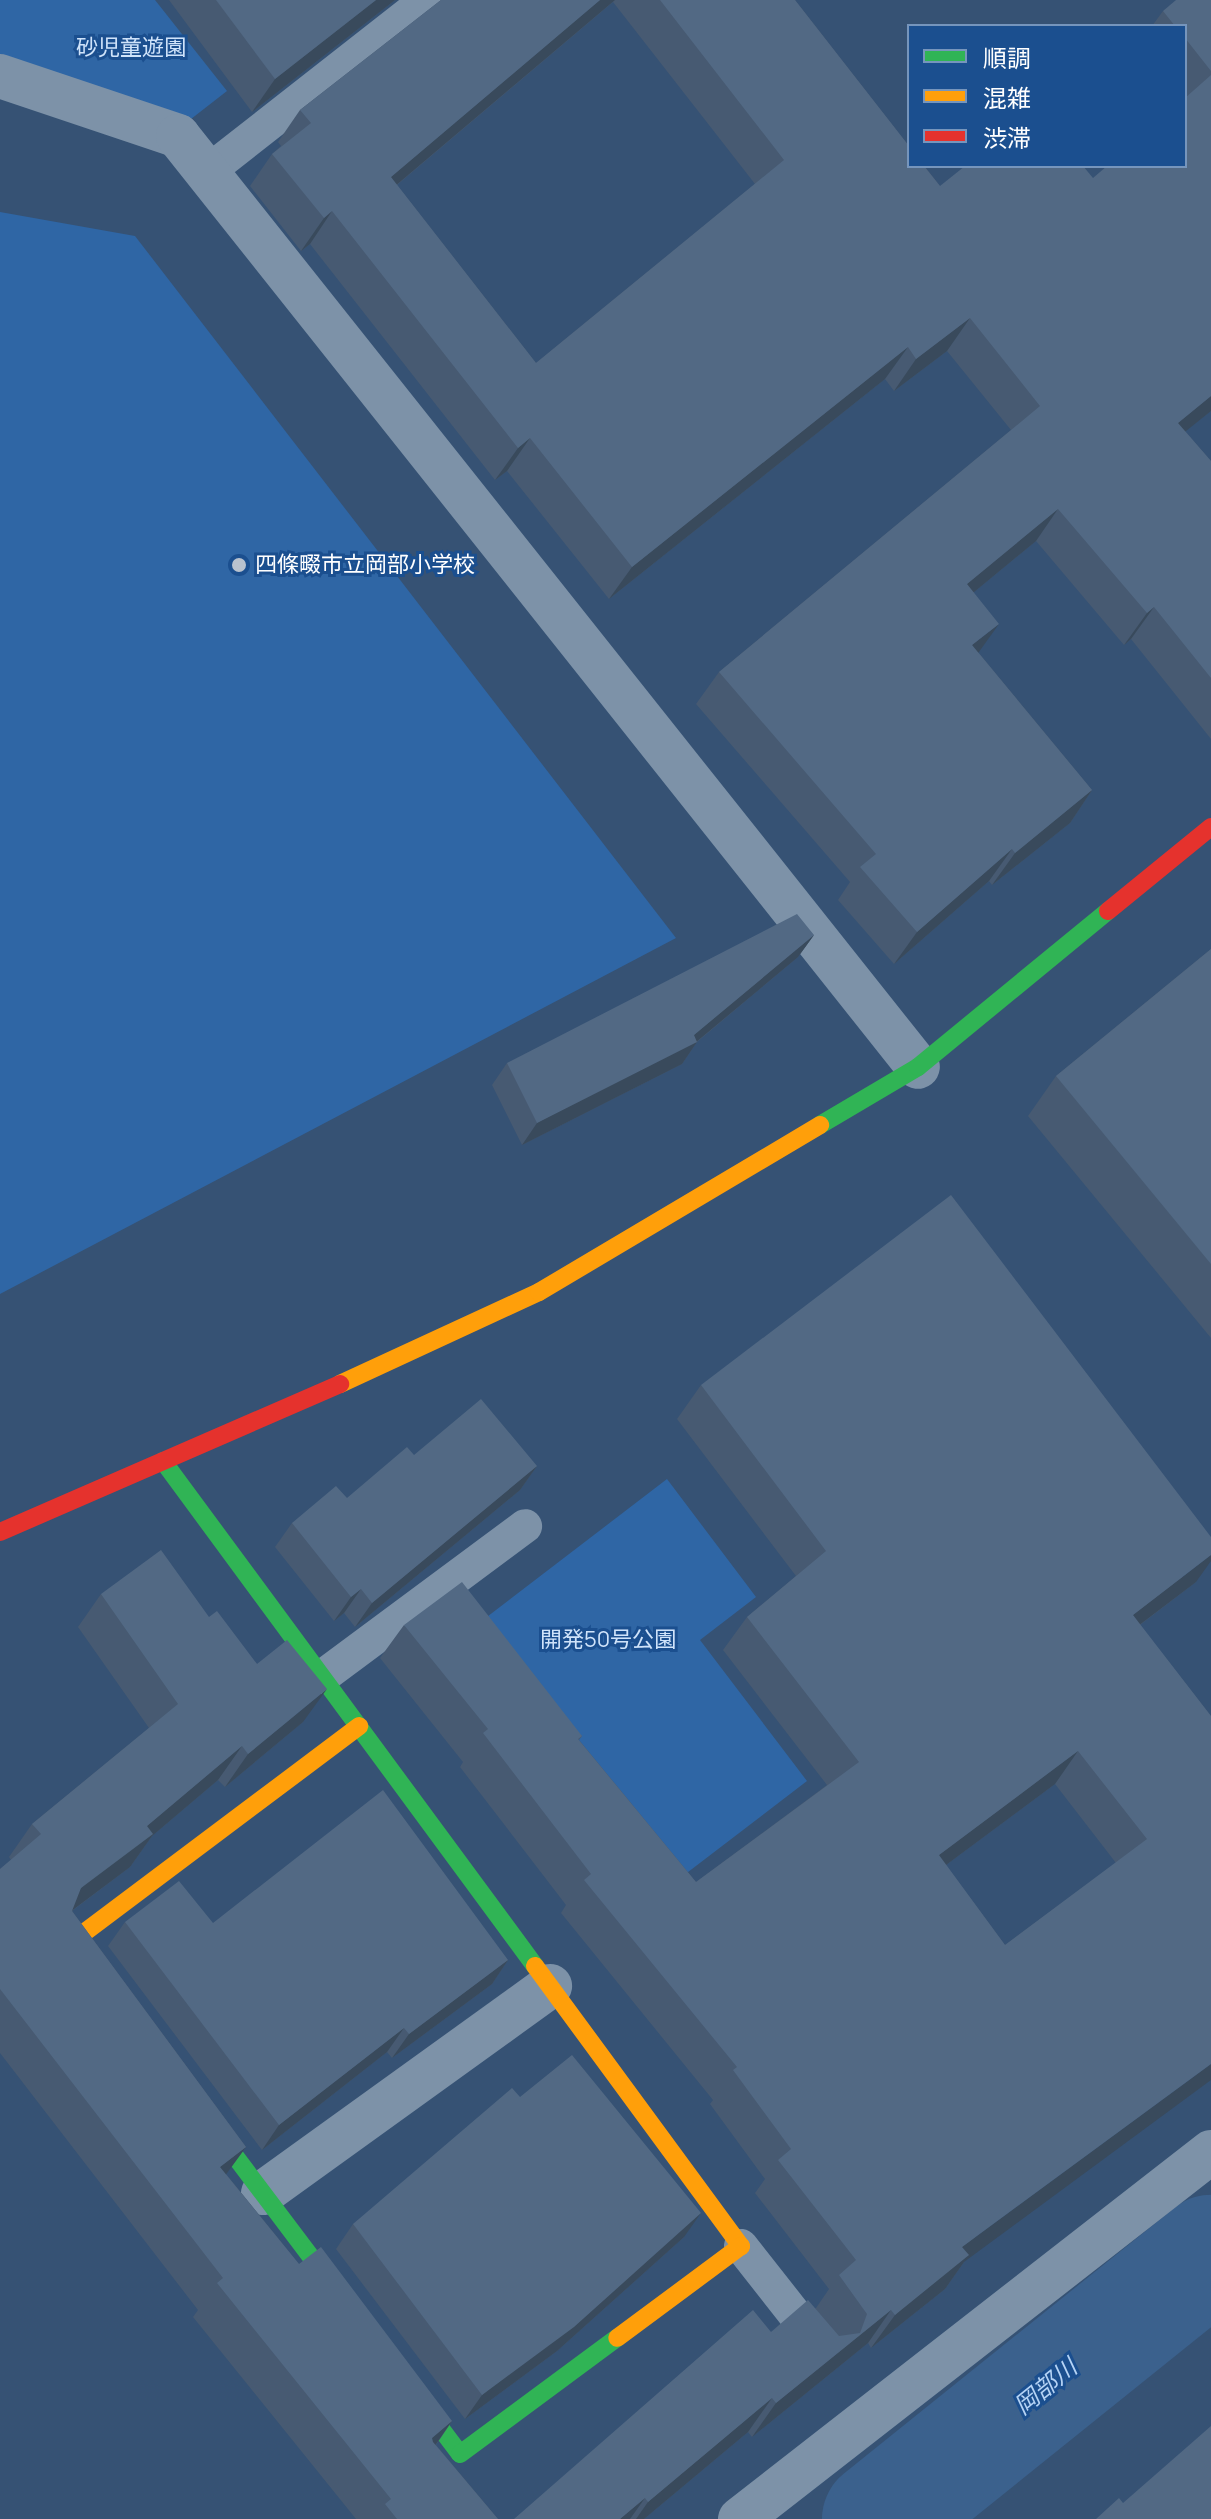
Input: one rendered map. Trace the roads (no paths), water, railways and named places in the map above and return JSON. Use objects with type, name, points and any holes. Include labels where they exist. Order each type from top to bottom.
[{"type":"street","points":[[0,76],[178,136],[918,1067]]},
{"type":"street","points":[[0,1532],[539,1292],[918,1067],[1211,827]]},
{"type":"street","points":[[163,1461],[741,2246],[460,2454],[394,2367]]},
{"type":"street","points":[[111,1992],[73,1941],[359,1726]]},
{"type":"street","points":[[263,2193],[550,1986]]},
{"type":"street","points":[[187,2092],[357,2317]]},
{"type":"street","points":[[740,2519],[1211,2152]]},
{"type":"lane","points":[[206,173],[427,0]]},
{"type":"lane","points":[[322,1677],[525,1526]]},
{"type":"lane","points":[[741,2246],[824,2351]]},
{"type":"waterway","name":"岡部川","points":[[880,2519],[1211,2253]]},
{"type":"place","name":"四條畷市立岡部小学校","points":[[239,565]]},
{"type":"park label","name":"砂児童遊園","points":[[131,48]]},
{"type":"park label","name":"開発50号公園","points":[[608,1640]]}]
